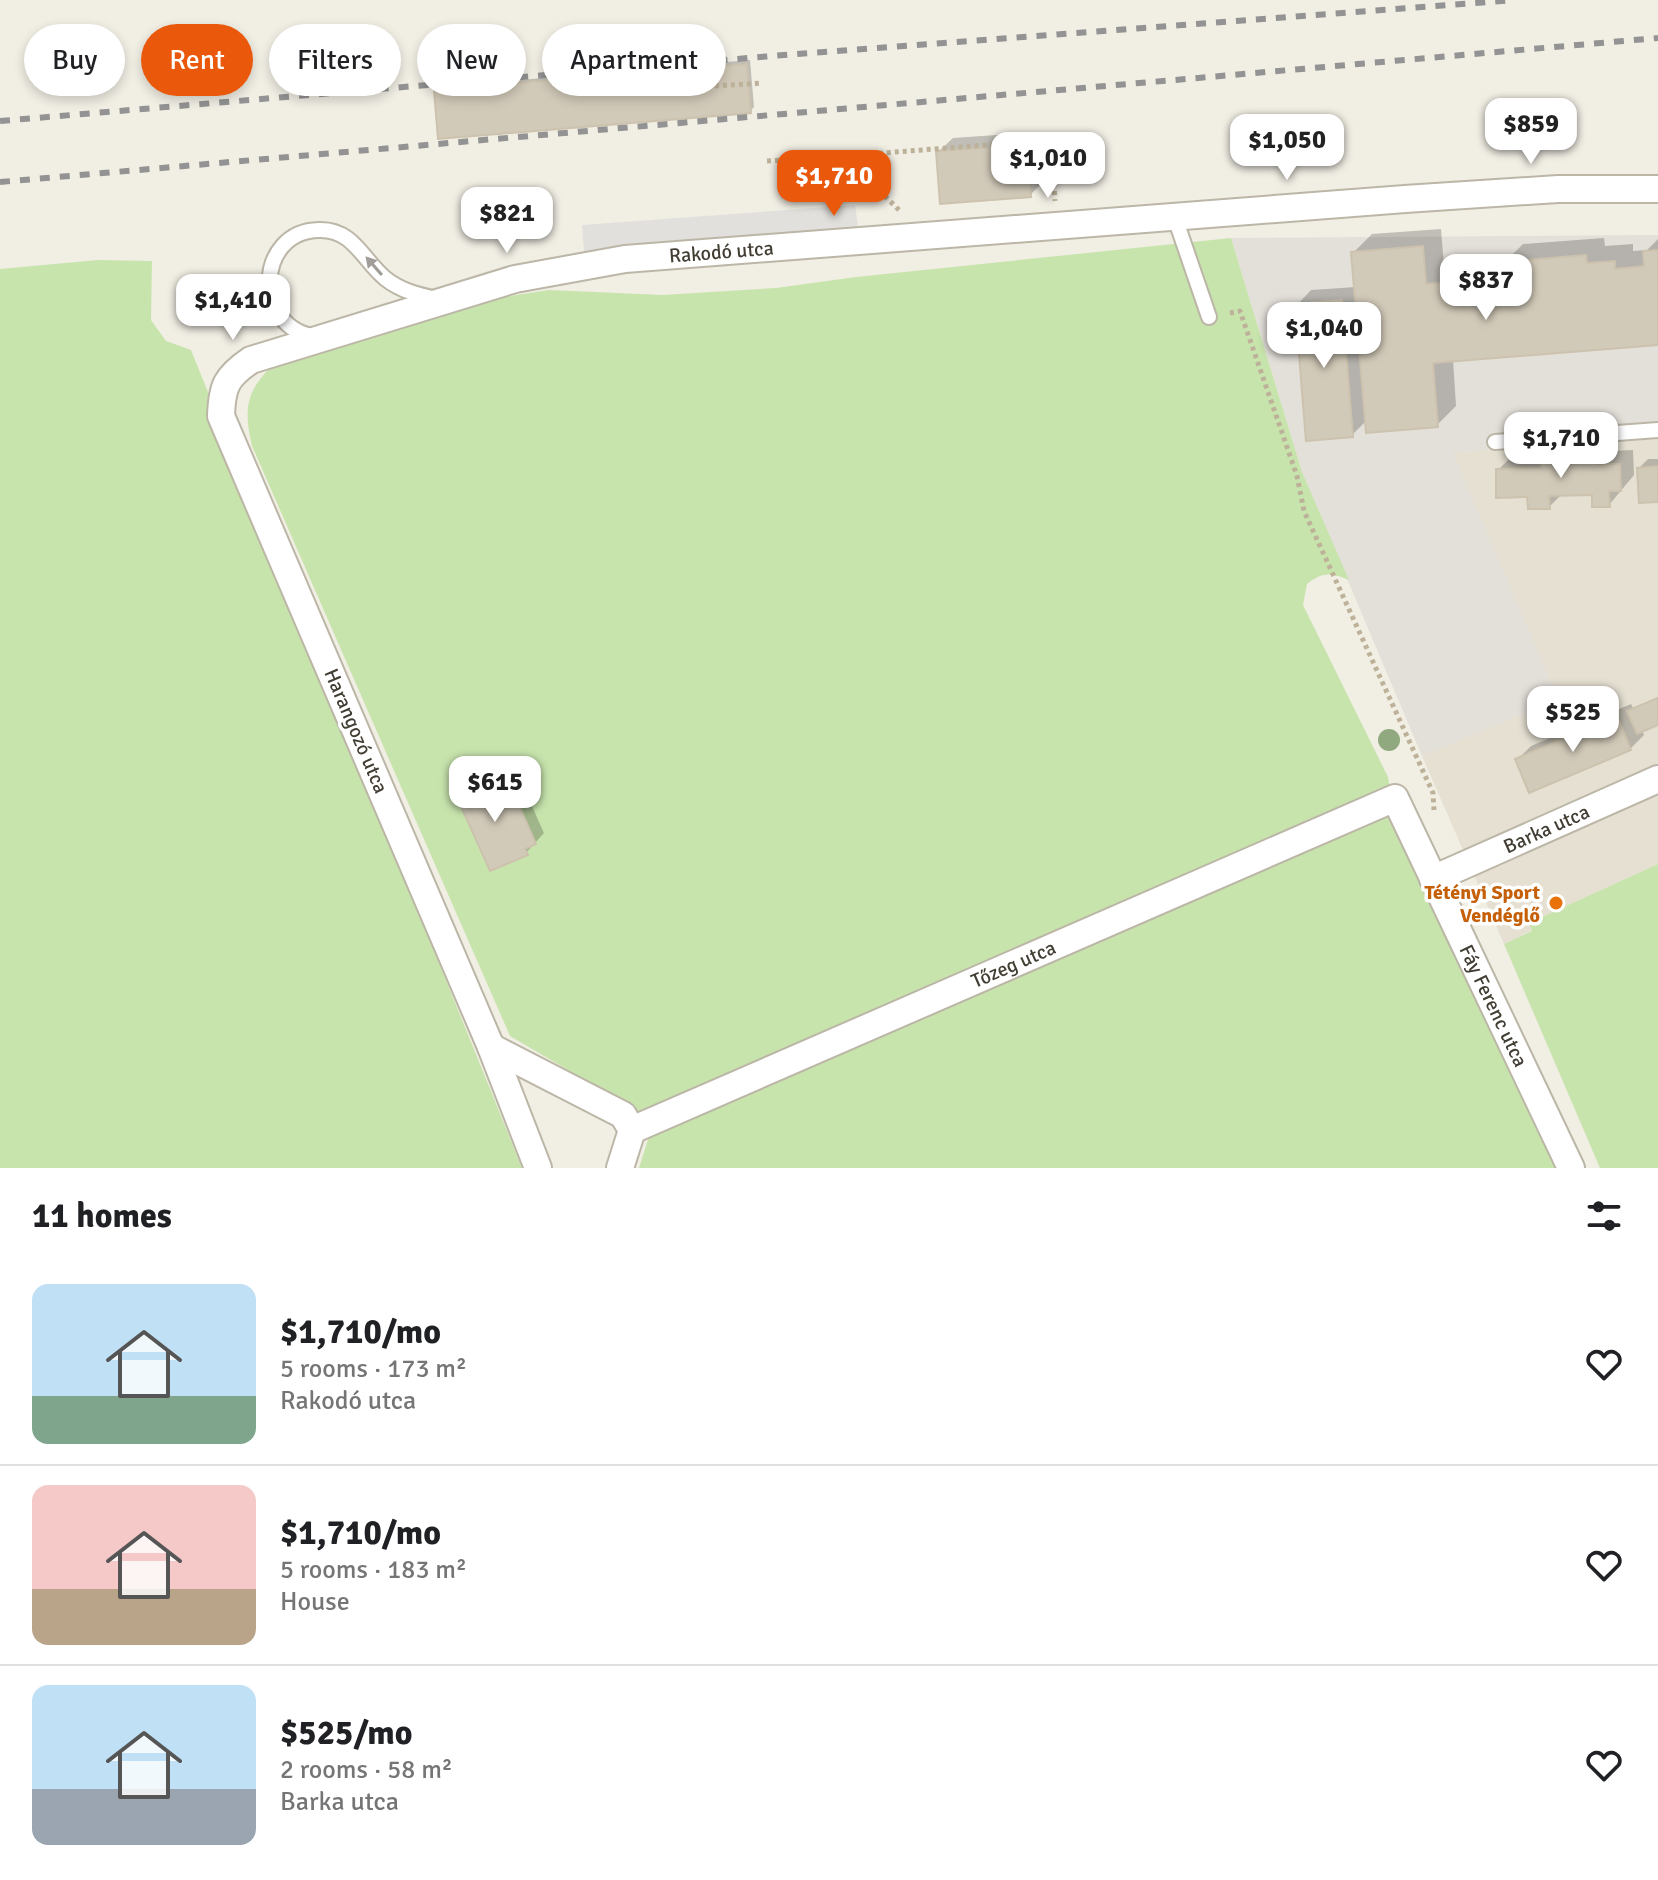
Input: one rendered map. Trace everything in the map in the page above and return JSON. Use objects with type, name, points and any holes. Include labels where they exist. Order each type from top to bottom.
[{"type":"street","name":"Rakodó utca","points":[[221,416],[222,395],[231,373],[251,360],[515,279],[625,259],[1174,215],[1558,189],[1658,189]]},
{"type":"street","name":"Harangozó utca","points":[[221,416],[491,1047],[538,1168]]},
{"type":"street","name":"Barka utca","points":[[1433,879],[1658,779]]},
{"type":"street","name":"Fáy Ferenc utca","points":[[1395,798],[1571,1168]]},
{"type":"street","name":"Tőzeg utca","points":[[632,1130],[1395,798]]},
{"type":"street","points":[[491,1047],[623,1115],[632,1130],[620,1168]]},
{"type":"lane","points":[[1174,215],[1209,317]]},
{"type":"lane","points":[[324,338],[309,336],[283,321],[273,308],[270,295],[269,280],[278,251],[300,233],[335,231],[349,238],[385,279],[404,290],[442,299]]},
{"type":"lane","points":[[1495,442],[1658,430]]},
{"type":"path","points":[[726,85],[761,83]]},
{"type":"path","points":[[767,161],[1051,140],[1057,225]]},
{"type":"path","points":[[844,156],[926,235]]},
{"type":"path","points":[[1209,317],[1240,311],[1297,476],[1304,511],[1433,793],[1434,810]]},
{"type":"shaded area","points":[[855,205],[860,241],[585,265],[582,225]]},
{"type":"shaded area","points":[[1658,235],[1658,434],[1453,453],[1558,699],[1422,756],[1302,472],[1231,238]]},
{"type":"shaded area","points":[[1658,434],[1658,864],[1530,923],[1533,930],[1504,944],[1422,756],[1558,699],[1453,453]]},
{"type":"green space","points":[[1231,238],[1302,472],[1349,580],[1332,575],[1317,577],[1307,584],[1303,605],[1388,777],[1396,823],[1558,1168],[639,1168],[650,1133],[638,1111],[510,1036],[252,446],[248,413],[256,385],[271,367],[483,300],[549,290],[663,295],[776,288]]},
{"type":"green space","points":[[98,260],[152,261],[151,320],[166,341],[191,350],[522,1168],[0,1168],[0,269]]},
{"type":"green space","points":[[1658,864],[1658,1168],[1600,1168],[1504,944],[1532,931],[1529,923]]},
{"type":"building","points":[[747,64],[751,113],[438,139],[434,96],[526,96],[526,82],[542,81],[542,96],[726,96],[726,66]]},
{"type":"building","points":[[1027,145],[1031,197],[940,204],[936,151]]},
{"type":"building","points":[[1423,246],[1426,284],[1504,278],[1503,262],[1586,255],[1587,263],[1615,261],[1615,269],[1644,266],[1643,251],[1658,250],[1658,345],[1433,363],[1438,427],[1366,433],[1351,252]]},
{"type":"building","points":[[1342,300],[1353,437],[1306,441],[1295,304]]},
{"type":"building","points":[[1598,452],[1598,464],[1620,464],[1621,491],[1609,491],[1610,507],[1592,507],[1592,495],[1549,496],[1550,509],[1528,509],[1527,497],[1496,498],[1496,469],[1541,468],[1541,453]]},
{"type":"building","points":[[1658,466],[1658,502],[1639,503],[1637,468]]},
{"type":"building","points":[[1658,698],[1658,725],[1637,734],[1627,711]]},
{"type":"building","points":[[1617,716],[1631,750],[1529,793],[1515,759]]},
{"type":"building","points":[[493,777],[507,808],[518,803],[536,844],[525,849],[528,855],[490,871],[455,793]]},
{"type":"railway","points":[[0,121],[784,55],[1515,0]]},
{"type":"railway","points":[[0,182],[1658,38]]},
{"type":"place","name":"Tétényi Sport Vendéglő","points":[[1556,903]]}]
